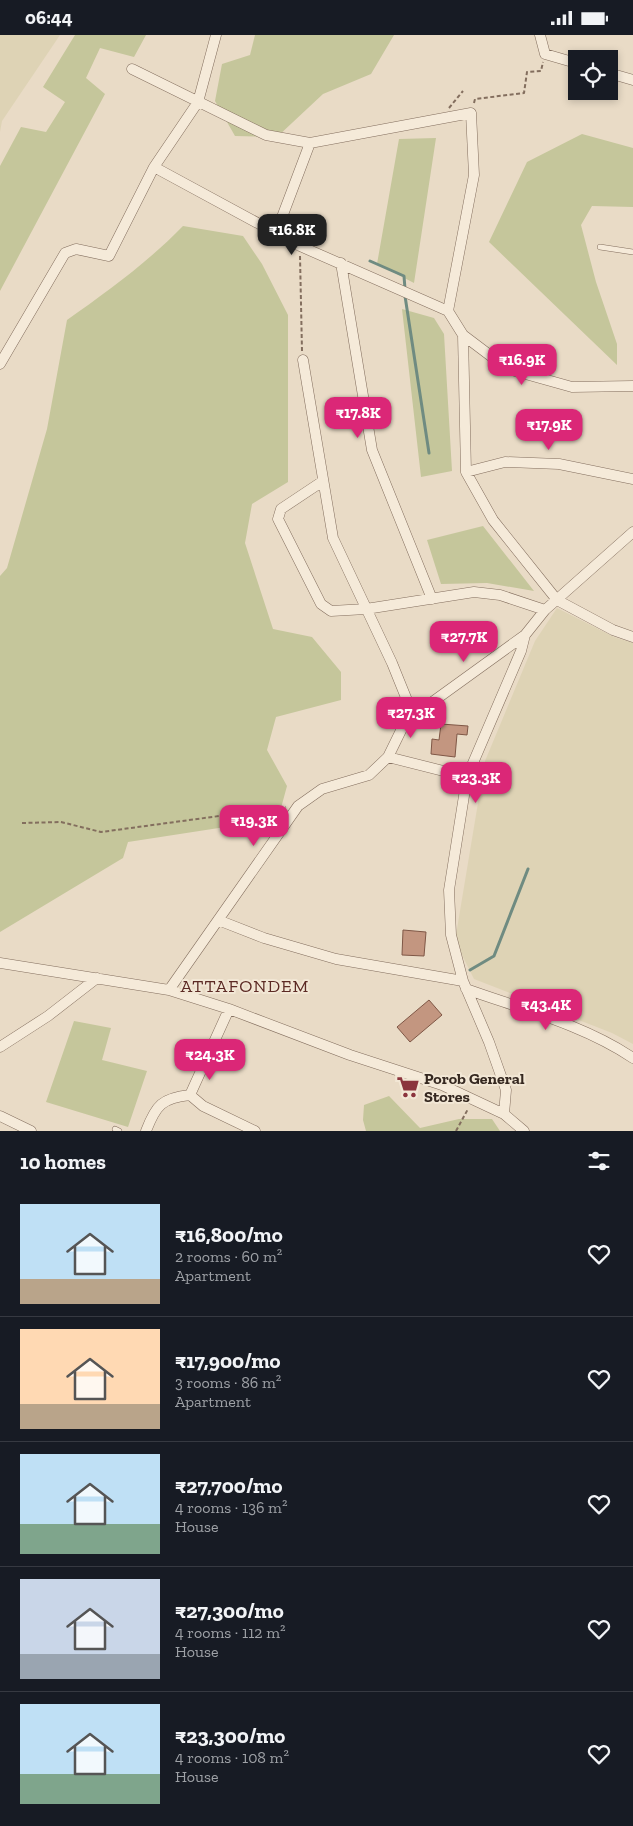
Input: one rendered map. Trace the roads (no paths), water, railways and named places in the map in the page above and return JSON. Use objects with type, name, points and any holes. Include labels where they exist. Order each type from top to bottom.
[{"type":"street","points":[[0,364],[66,253],[76,249],[109,256],[154,167],[198,103],[216,35]]},
{"type":"street","points":[[540,35],[545,54],[568,61]]},
{"type":"street","points":[[132,69],[266,135],[310,143],[471,113],[474,175],[448,311]]},
{"type":"street","points":[[618,76],[633,80]]},
{"type":"street","points":[[276,233],[310,143]]},
{"type":"street","points":[[154,167],[300,246],[448,311],[462,335],[508,369],[572,387],[633,387]]},
{"type":"street","points":[[341,263],[372,450],[432,599]]},
{"type":"street","points":[[462,335],[466,473],[492,520],[557,600],[612,630],[633,637]]},
{"type":"street","points":[[303,360],[333,539],[411,710]]},
{"type":"street","points":[[466,473],[505,462],[550,464],[633,479]]},
{"type":"street","points":[[323,481],[281,509],[278,519],[321,604],[331,611],[366,609],[474,592],[500,595],[545,610]]},
{"type":"street","points":[[411,710],[424,708],[525,635],[545,610],[631,537]]},
{"type":"street","points":[[504,1115],[506,1090],[489,1042],[464,985],[451,935],[449,890],[467,777],[521,651],[525,635]]},
{"type":"street","points":[[169,990],[298,806],[322,789],[369,775],[388,757],[411,710]]},
{"type":"street","points":[[388,757],[467,777]]},
{"type":"street","points":[[218,920],[264,938],[336,959],[464,985],[616,1046],[633,1058]]},
{"type":"street","points":[[0,963],[169,990],[229,1009],[350,1055],[442,1085],[504,1115],[524,1131]]},
{"type":"street","points":[[0,1047],[48,1016],[97,978]]},
{"type":"street","points":[[190,1095],[229,1009]]},
{"type":"street","points":[[146,1131],[152,1115],[162,1102],[175,1097],[190,1095]]},
{"type":"street","points":[[190,1095],[203,1107],[255,1131]]},
{"type":"street","points":[[0,1116],[31,1131]]},
{"type":"lane","points":[[600,247],[633,252]]},
{"type":"waterway","points":[[370,261],[404,276],[405,289]]},
{"type":"waterway","points":[[405,296],[429,453]]},
{"type":"waterway","points":[[470,970],[494,956],[528,869]]},
{"type":"place","name":"Porob General Stores","points":[[408,1087]]},
{"type":"district","name":"ATTAFONDEM","points":[[245,986]]}]
